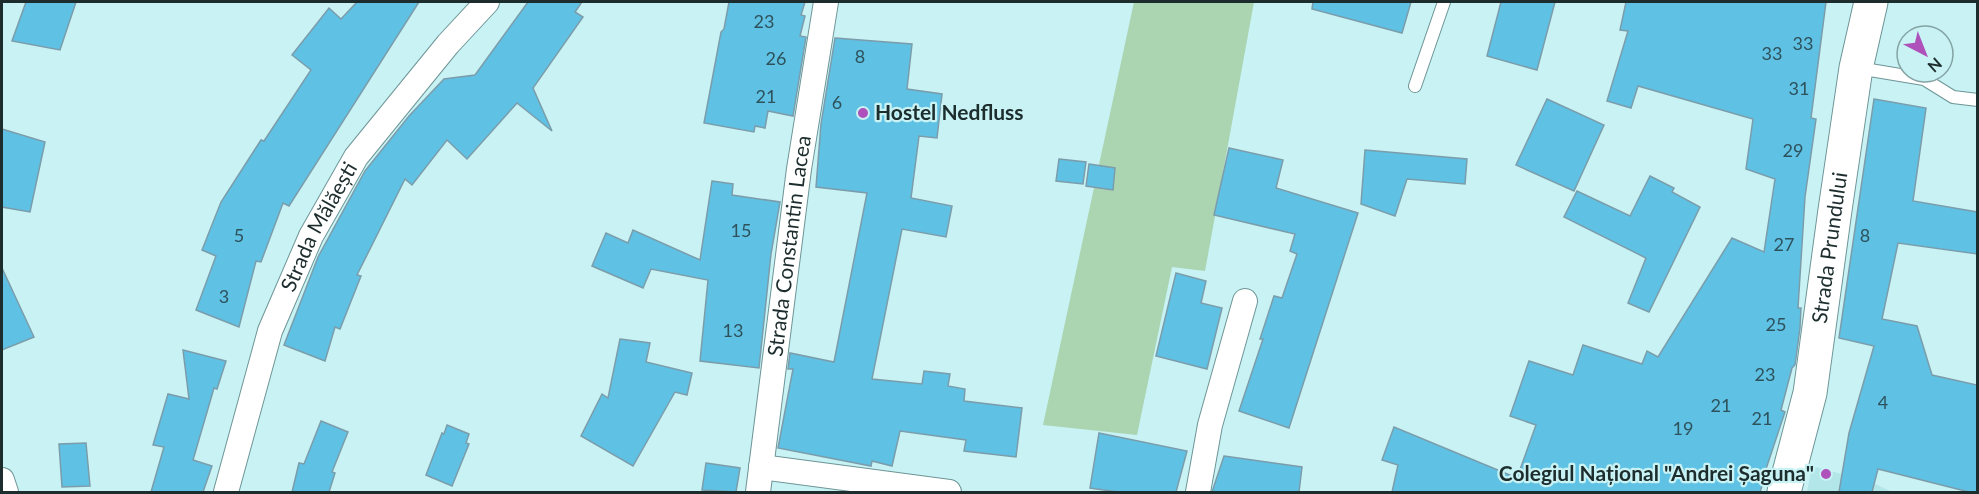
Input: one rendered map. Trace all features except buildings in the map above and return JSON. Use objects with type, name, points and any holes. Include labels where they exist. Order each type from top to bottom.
[{"type":"street","name":"Strada Mălăești","points":[[226,492],[270,331],[311,236],[356,157],[448,44],[487,2]]},
{"type":"street","name":"Strada Constantin Lacea","points":[[758,492],[799,169],[826,2]]},
{"type":"street","name":"Strada Prundului","points":[[1784,492],[1810,393],[1856,68],[1871,2]]},
{"type":"street","points":[[1198,492],[1210,425],[1245,300]]},
{"type":"street","points":[[761,467],[949,492]]},
{"type":"street","points":[[2,480],[6,492]]},
{"type":"lane","points":[[1415,86],[1444,2]]},
{"type":"lane","points":[[1856,68],[1924,79],[1953,97],[1977,100]]},
{"type":"shaded area","name":"Colegiul Național \"Andrei Șaguna\"","points":[[1812,466],[1871,482],[1892,492],[1807,492]]},
{"type":"green space","points":[[1134,2],[1254,2],[1205,271],[1172,267],[1137,435],[1043,425]]},
{"type":"place","name":"Hostel Nedfluss","points":[[863,113]]},
{"type":"place","name":"Colegiul Național \"Andrei Șaguna\"","points":[[1826,474]]}]
